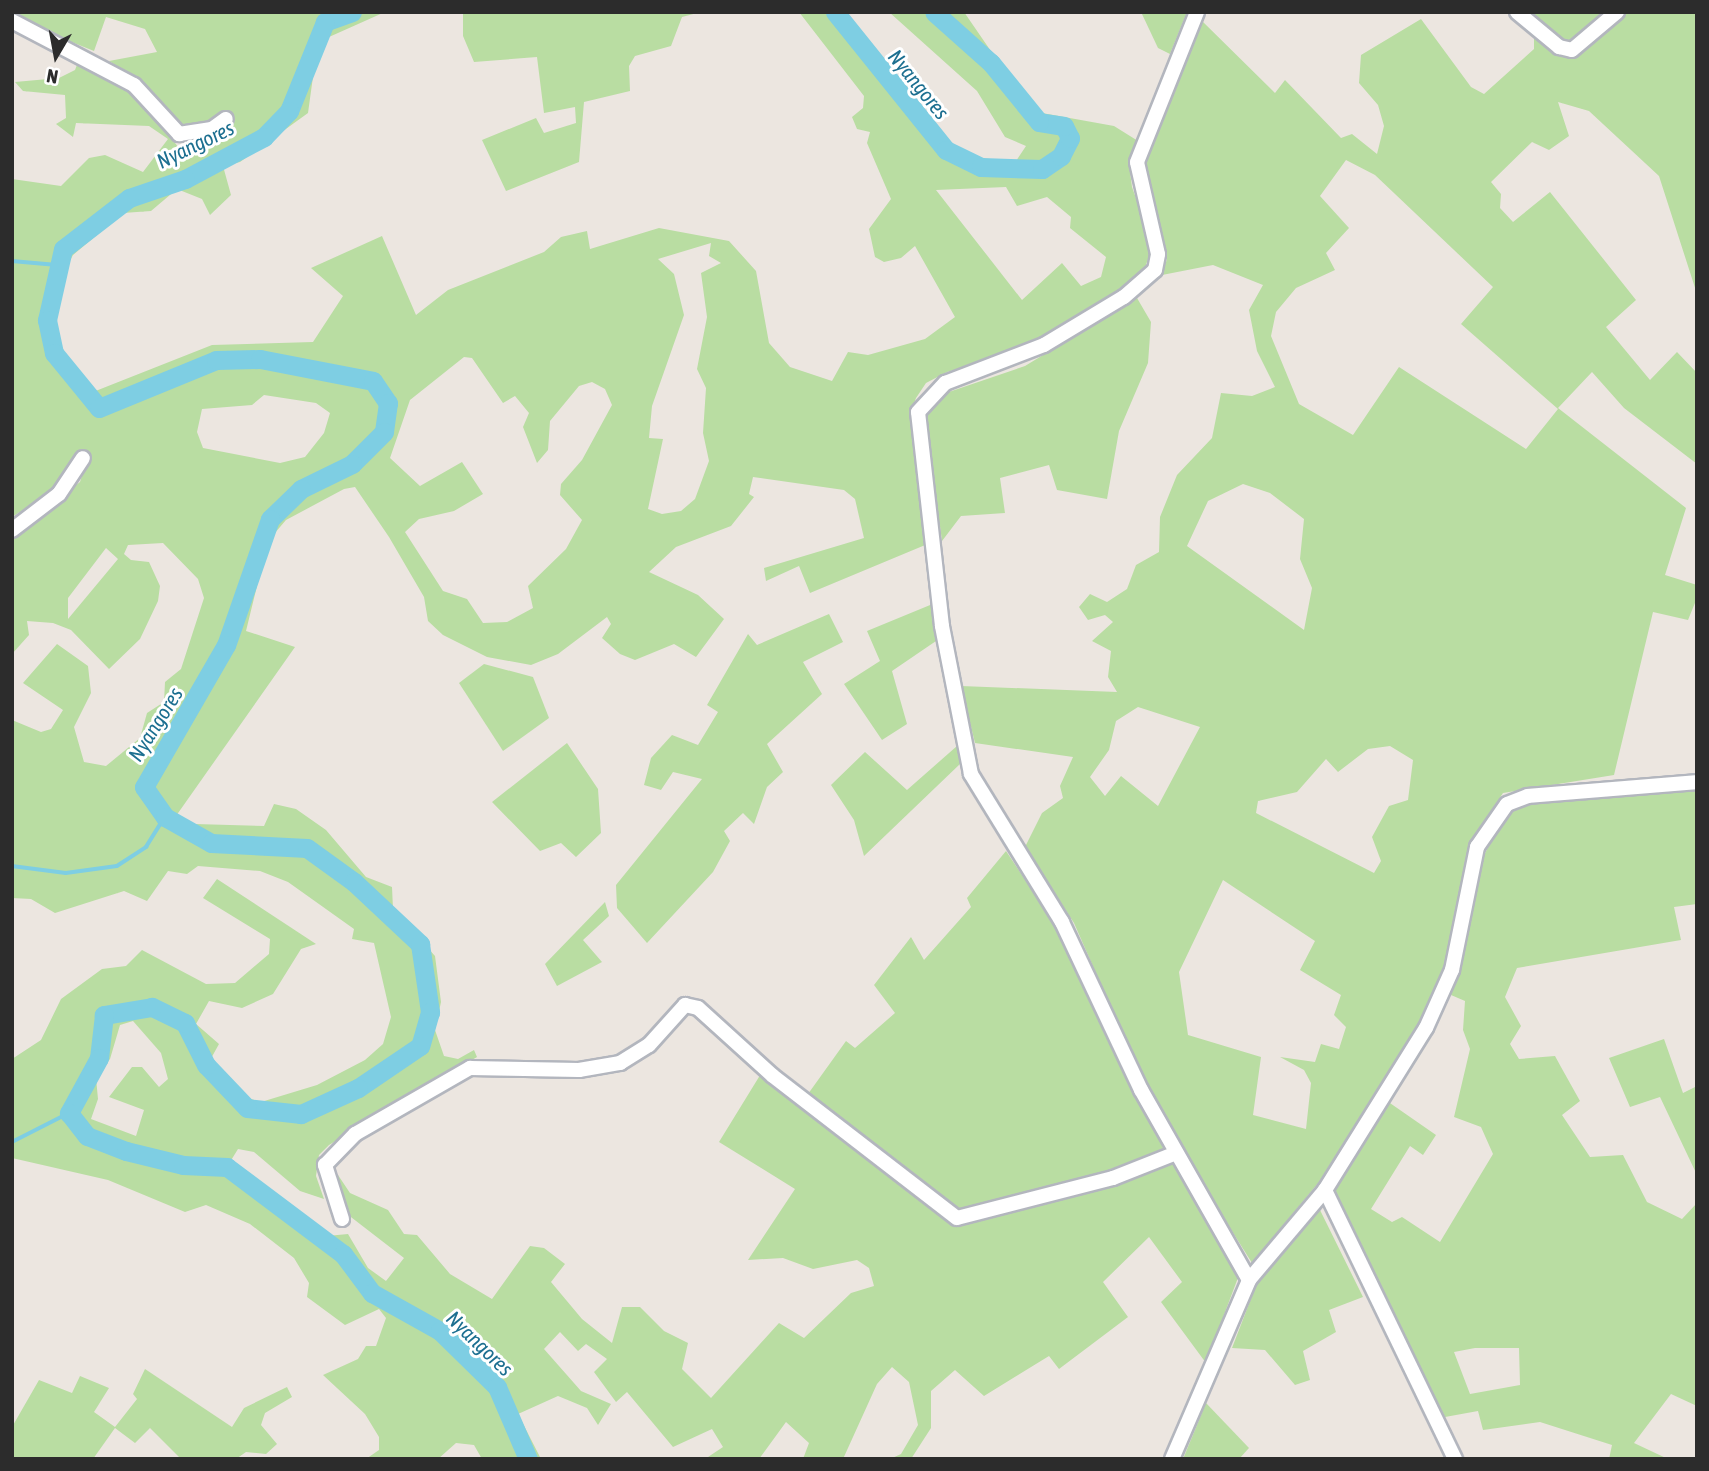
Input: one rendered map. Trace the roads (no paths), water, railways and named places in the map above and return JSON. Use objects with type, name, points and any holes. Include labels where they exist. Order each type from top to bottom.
[{"type":"street","points":[[1196,12],[1182,35],[1138,162],[1158,254],[1155,270],[1124,297],[1044,345],[945,383],[918,412],[942,626],[971,774],[1086,965],[1175,1153],[1249,1280]]},
{"type":"street","points":[[1517,12],[1559,47],[1572,50],[1617,12]]},
{"type":"street","points":[[12,21],[135,85],[179,134],[212,129],[226,119]]},
{"type":"street","points":[[12,530],[59,495],[83,458]]},
{"type":"street","points":[[1172,1459],[1249,1280],[1325,1189],[1440,1000],[1477,847],[1507,804],[1528,796],[1697,782]]},
{"type":"street","points":[[342,1219],[324,1166],[355,1134],[470,1068],[579,1070],[620,1063],[640,1052],[685,1005],[698,1008],[953,1216],[1113,1178],[1175,1153]]},
{"type":"street","points":[[1325,1189],[1455,1459]]},
{"type":"waterway","name":"Nyangores","points":[[352,12],[325,22],[289,111],[264,137],[185,179],[129,198],[63,249],[47,320],[54,353],[99,408],[216,360],[260,359],[373,381],[388,403],[384,432],[352,464],[301,489],[270,519],[226,645],[144,787],[165,817],[211,843],[307,848],[354,882],[420,944],[430,1012],[420,1046],[358,1088],[301,1114],[247,1108],[206,1065],[185,1023],[152,1007],[104,1015],[99,1058],[69,1113],[87,1136],[126,1151],[183,1165],[227,1167],[343,1254],[372,1293],[440,1331],[497,1387],[528,1459]]},
{"type":"waterway","name":"Nyangores","points":[[835,12],[946,150],[981,167],[1042,169],[1061,156],[1070,138],[1064,126],[1039,122],[991,63],[934,12]]},
{"type":"waterway","points":[[12,261],[57,265]]},
{"type":"waterway","points":[[12,866],[66,873],[117,866],[146,847],[165,817]]},
{"type":"waterway","points":[[12,1142],[69,1113]]}]
